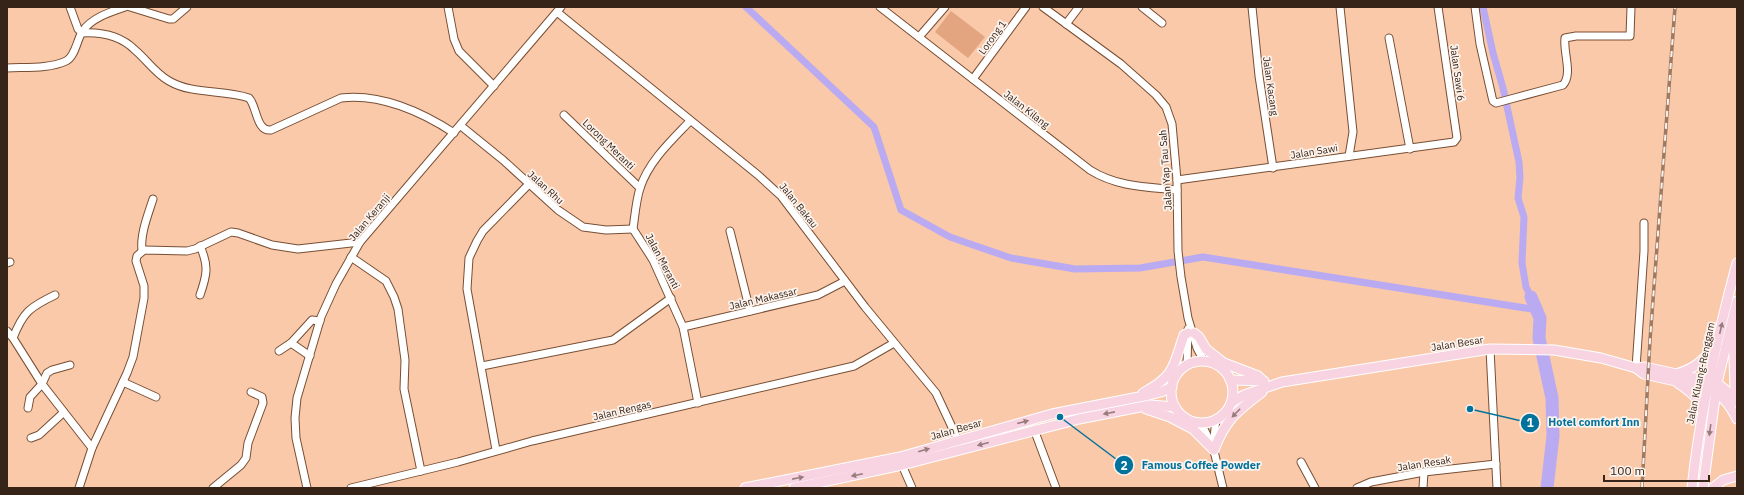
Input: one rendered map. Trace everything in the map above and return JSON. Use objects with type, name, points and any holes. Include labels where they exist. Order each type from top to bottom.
[{"type":"main road","name":"Jalan Kluang-Renggam","points":[[1702,488],[1717,345],[1737,263]]},
{"type":"main road","name":"Jalan Kluang-Renggam","points":[[1692,488],[1702,411],[1712,386],[1737,303]]},
{"type":"main road","points":[[1733,319],[1735,389],[1737,398]]},
{"type":"main road","points":[[1133,398],[1156,387],[1163,381],[1175,363],[1184,335],[1191,333],[1199,337],[1206,349],[1224,363],[1258,376],[1264,384],[1263,392],[1246,403],[1226,424],[1213,449],[1199,434],[1178,420],[1161,413],[1135,408]]},
{"type":"main road","points":[[1702,411],[1700,402],[1676,377],[1699,364],[1717,345]]},
{"type":"main road","name":"Jalan Besar","points":[[1230,380],[1264,384],[1490,349],[1554,350],[1601,358],[1636,368],[1644,374],[1676,377],[1712,386],[1733,396],[1737,402]]},
{"type":"main road","points":[[1216,420],[1201,423],[1186,418],[1175,407],[1172,397],[1172,387],[1174,378],[1180,371],[1187,365],[1204,361],[1220,367],[1226,372],[1233,388],[1231,403]]},
{"type":"main road","name":"Jalan Besar","points":[[1216,420],[1228,410],[1231,403],[1264,384]]},
{"type":"main road","points":[[1712,386],[1729,404],[1737,419]]},
{"type":"main road","name":"Jalan Besar","points":[[745,488],[900,457],[1052,414],[1161,392],[1172,387]]},
{"type":"main road","name":"Jalan Besar","points":[[794,488],[902,465],[999,439],[1035,432],[1079,418],[1150,405],[1175,407]]},
{"type":"main road","points":[[1713,488],[1723,480],[1737,476]]},
{"type":"street","points":[[70,7],[78,29],[82,33],[105,34],[122,41],[135,50],[151,67],[168,81],[178,86],[191,89],[249,98],[262,126],[266,130],[271,130],[341,98],[365,97],[403,107],[435,121],[454,133]]},
{"type":"street","points":[[7,68],[32,67],[66,61],[72,54],[82,33],[96,19],[125,7]]},
{"type":"street","points":[[130,7],[169,19],[177,16],[187,7]]},
{"type":"street","points":[[448,7],[454,39],[459,51],[494,86]]},
{"type":"street","name":"Jalan Kilang","points":[[880,7],[1101,177],[1130,186],[1177,190]]},
{"type":"street","points":[[919,37],[945,7]]},
{"type":"street","name":"Lorong 1","points":[[973,79],[1026,7]]},
{"type":"street","name":"Jalan Yap Tau Sah","points":[[1043,7],[1121,64],[1156,94],[1166,107],[1172,124],[1177,180],[1178,251],[1181,277],[1191,333],[1204,361]]},
{"type":"street","points":[[1066,24],[1079,7]]},
{"type":"street","points":[[1142,7],[1162,22]]},
{"type":"street","name":"Jalan Kacang","points":[[1252,7],[1259,76],[1273,168]]},
{"type":"street","points":[[1340,7],[1353,132],[1349,156]]},
{"type":"street","name":"Jalan Sawi 6","points":[[1438,7],[1457,138],[1454,142]]},
{"type":"street","points":[[1475,7],[1480,44],[1492,97],[1495,102],[1559,86],[1565,82],[1567,79],[1564,46],[1567,37],[1630,36],[1631,7]]},
{"type":"street","name":"Jalan Keranji","points":[[307,488],[296,438],[295,418],[298,398],[320,321],[330,296],[350,257],[360,242],[461,126],[559,9]]},
{"type":"street","name":"Jalan Bakau","points":[[559,9],[690,121],[758,175],[781,196],[845,281],[936,393],[958,440]]},
{"type":"street","points":[[1388,38],[1410,149]]},
{"type":"street","name":"Lorong Meranti","points":[[564,115],[640,188]]},
{"type":"street","name":"Jalan Meranti","points":[[690,121],[664,147],[640,188],[633,229],[653,260],[683,327],[698,403]]},
{"type":"street","name":"Jalan Rhu","points":[[461,126],[503,160],[528,185],[558,210],[583,227],[606,230],[633,229]]},
{"type":"street","name":"Jalan Sawi","points":[[1177,180],[1454,142]]},
{"type":"street","points":[[496,450],[467,289],[469,258],[483,231],[528,185]]},
{"type":"street","points":[[142,252],[141,246],[144,229],[153,199]]},
{"type":"street","points":[[1636,368],[1644,251],[1644,223]]},
{"type":"street","points":[[730,230],[750,311]]},
{"type":"street","points":[[79,488],[92,448],[133,357],[144,298],[144,286],[136,261],[137,256],[142,252],[187,251],[231,232],[272,245],[298,249],[360,242]]},
{"type":"street","points":[[200,246],[206,264],[204,283],[200,295]]},
{"type":"street","points":[[350,257],[386,281],[398,309],[405,360],[404,389],[421,471]]},
{"type":"street","name":"Jalan Makassar","points":[[683,327],[818,296],[845,281]]},
{"type":"street","points":[[13,338],[21,320],[32,307],[55,294]]},
{"type":"street","points":[[482,366],[613,340],[671,298]]},
{"type":"street","points":[[1727,301],[1737,303]]},
{"type":"street","points":[[279,351],[291,343],[312,320],[320,321]]},
{"type":"street","points":[[7,331],[63,413],[92,448]]},
{"type":"street","name":"Jalan Yap Tau Sah","points":[[1187,365],[1191,333]]},
{"type":"street","points":[[291,343],[310,356]]},
{"type":"street","name":"Jalan Rengas","points":[[351,488],[421,471],[496,450],[854,366],[894,343]]},
{"type":"street","points":[[1490,349],[1497,488]]},
{"type":"street","points":[[28,408],[30,397],[42,384],[48,373],[52,370],[70,365]]},
{"type":"street","points":[[123,382],[156,397]]},
{"type":"street","points":[[212,488],[238,469],[246,458],[248,443],[263,403],[262,397],[251,392]]},
{"type":"street","points":[[31,438],[39,435],[63,413]]},
{"type":"street","points":[[1213,449],[1216,420]]},
{"type":"street","points":[[1201,423],[1213,449],[1223,488]]},
{"type":"street","points":[[1035,432],[1056,488]]},
{"type":"street","points":[[1301,462],[1315,488]]},
{"type":"street","name":"Jalan Resak","points":[[1357,488],[1371,482],[1424,472],[1496,464]]},
{"type":"street","points":[[902,465],[912,488]]},
{"type":"street","points":[[1423,488],[1424,472]]},
{"type":"shaded area","points":[[951,11],[985,37],[968,58],[935,32]]},
{"type":"waterway","points":[[746,7],[874,127],[901,210],[950,237],[1011,258],[1075,269],[1140,268],[1203,257],[1538,310]]},
{"type":"waterway","points":[[1483,7],[1519,162],[1520,177],[1518,198],[1524,217],[1522,263],[1526,287],[1531,297]]},
{"type":"waterway","points":[[1531,297],[1540,318],[1539,338],[1552,398],[1553,436],[1547,488]]},
{"type":"railway","points":[[1642,488],[1650,340],[1675,7]]},
{"type":"place","name":"Hotel comfort Inn","points":[[1470,409]]},
{"type":"place","name":"Famous Coffee Powder","points":[[1060,417]]}]
